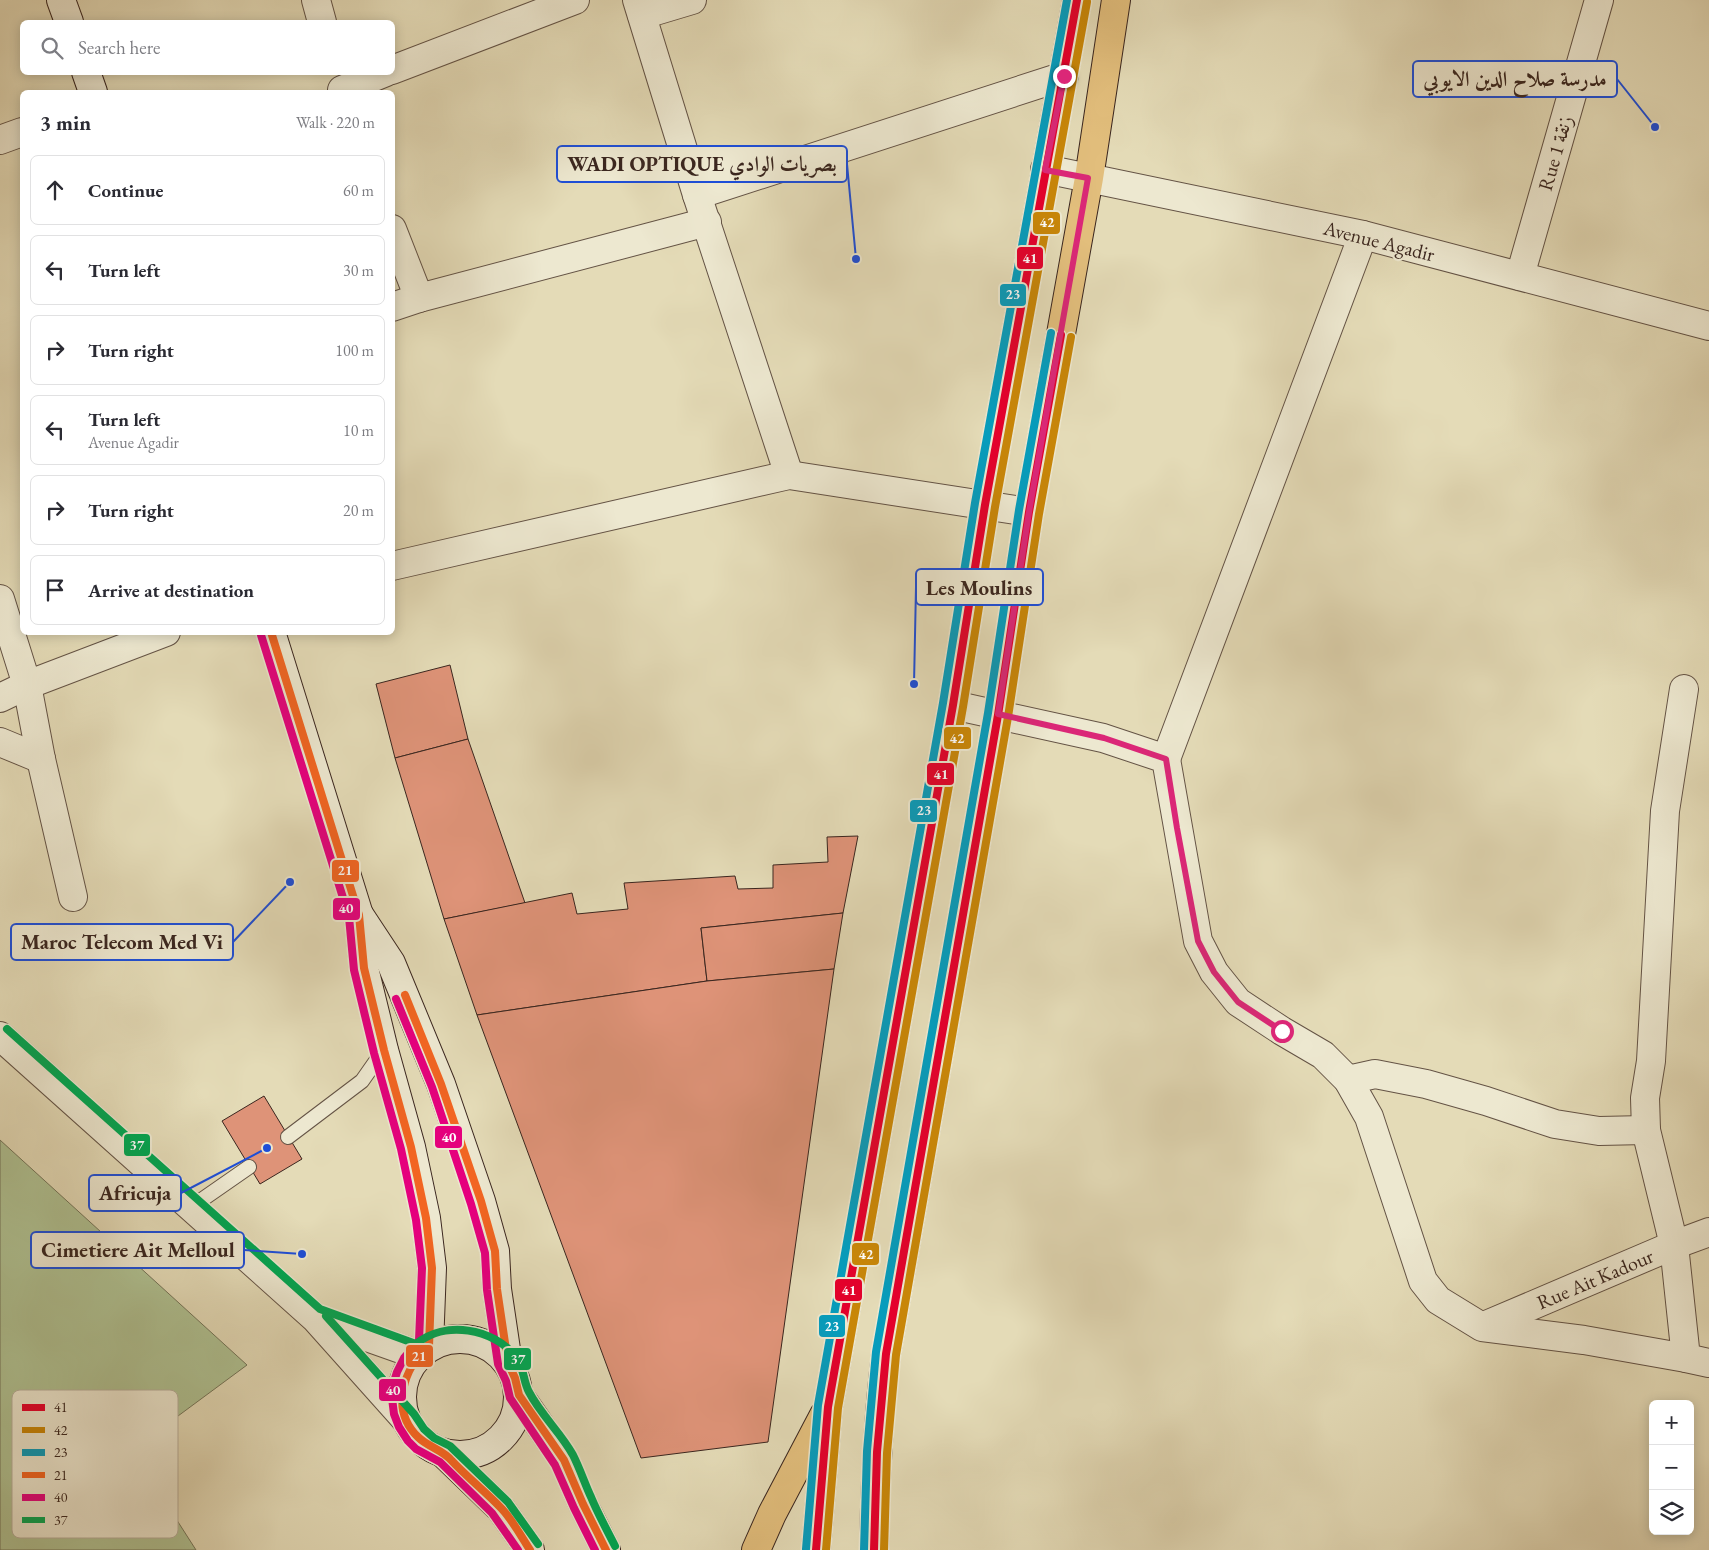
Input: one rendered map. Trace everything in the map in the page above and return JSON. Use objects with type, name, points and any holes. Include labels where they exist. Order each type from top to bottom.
[{"type":"main road","points":[[816,1550],[828,1407],[953,705],[984,505],[1077,0]]},
{"type":"main road","points":[[874,1550],[875,1474],[886,1354],[998,714],[1029,512],[1088,178],[1116,0]]},
{"type":"main road","points":[[756,1550],[772,1514],[828,1407]]},
{"type":"street","points":[[61,0],[68,20]]},
{"type":"street","points":[[316,0],[321,20]]},
{"type":"street","points":[[395,69],[575,0]]},
{"type":"street","points":[[692,0],[639,7],[789,475]]},
{"type":"street","name":"Rue 1 زنقة","points":[[1520,276],[1599,0]]},
{"type":"street","points":[[87,75],[92,90]]},
{"type":"street","points":[[341,85],[376,75]]},
{"type":"street","points":[[698,195],[1064,76]]},
{"type":"street","points":[[0,140],[20,133]]},
{"type":"street","name":"Avenue Agadir","points":[[1045,170],[1363,235],[1709,326]]},
{"type":"street","points":[[395,306],[707,222]]},
{"type":"street","points":[[1363,235],[1166,759],[1198,941],[1214,972],[1238,1002],[1323,1055],[1348,1080],[1370,1117],[1423,1281],[1438,1300],[1482,1327],[1584,1340],[1698,1361],[1674,1246],[1646,1130],[1645,1098],[1651,1061],[1664,811],[1684,688]]},
{"type":"street","points":[[395,237],[419,298]]},
{"type":"street","points":[[395,565],[789,475],[1029,512]]},
{"type":"street","points":[[0,599],[27,685],[41,760],[73,897]]},
{"type":"street","points":[[0,698],[27,685],[158,635]]},
{"type":"street","points":[[273,635],[359,915],[364,968],[411,1147],[426,1218],[432,1268],[424,1350]]},
{"type":"street","points":[[953,705],[1104,738],[1166,759]]},
{"type":"street","points":[[0,742],[41,760]]},
{"type":"street","points":[[359,915],[392,963],[441,1084],[481,1200],[495,1251],[497,1289],[508,1363],[515,1378],[519,1395],[564,1460],[606,1550]]},
{"type":"street","points":[[0,1036],[315,1318],[407,1421],[416,1435],[428,1446],[443,1453],[502,1509],[525,1546]]},
{"type":"street","points":[[1348,1080],[1375,1074],[1426,1084],[1486,1101],[1555,1124],[1599,1131],[1646,1130]]},
{"type":"street","name":"Rue Ait Kadour","points":[[1482,1327],[1709,1232]]},
{"type":"street","points":[[315,1318],[424,1350]]},
{"type":"street","points":[[407,1421],[402,1402],[404,1384],[411,1366],[424,1350],[440,1342],[458,1339],[477,1342],[494,1350],[508,1363]]},
{"type":"street","points":[[443,1453],[462,1455],[480,1452],[496,1443],[508,1430],[512,1422],[516,1413],[519,1395]]},
{"type":"lane","points":[[288,1137],[362,1081],[384,1050]]},
{"type":"lane","points":[[190,1208],[250,1167]]},
{"type":"green space","points":[[0,1140],[247,1365],[178,1416],[178,1390],[12,1390],[12,1538],[178,1538],[178,1522],[196,1550],[0,1550]]},
{"type":"building","points":[[450,665],[468,739],[395,758],[376,684]]},
{"type":"building","points":[[468,739],[525,903],[444,919],[395,758]]},
{"type":"building","points":[[858,836],[843,913],[701,928],[707,981],[477,1015],[444,919],[572,893],[577,914],[628,909],[624,883],[735,876],[738,889],[773,888],[773,865],[828,862],[827,837]]},
{"type":"building","points":[[843,913],[834,969],[707,981],[701,928]]},
{"type":"building","points":[[834,969],[768,1442],[641,1458],[477,1015],[707,981]]},
{"type":"building","points":[[264,1096],[302,1159],[260,1184],[222,1121]]},
{"type":"transit line","name":"23","points":[[806,1549],[818,1405],[943,703],[975,503],[1067,0]]},
{"type":"transit line","name":"41","points":[[816,1550],[828,1407],[953,705],[985,505],[1077,0]]},
{"type":"transit line","name":"42","points":[[826,1550],[838,1408],[963,707],[995,507],[1087,2]]},
{"type":"transit line","name":"23","points":[[864,1550],[867,1451],[876,1352],[988,713],[1019,510],[1051,333]]},
{"type":"transit line","name":"41","points":[[874,1550],[877,1452],[886,1354],[998,715],[1029,512],[1061,335]]},
{"type":"transit line","name":"42","points":[[884,1550],[887,1453],[896,1355],[1008,717],[1039,514],[1071,337]]},
{"type":"transit line","name":"40","points":[[261,635],[349,917],[354,970],[374,1053],[401,1149],[416,1220],[422,1268],[419,1341],[404,1358],[397,1372],[392,1398],[394,1414],[399,1427],[408,1441],[416,1449],[440,1462],[492,1513],[518,1550]]},
{"type":"transit line","name":"21","points":[[272,635],[359,915],[364,968],[411,1147],[426,1218],[432,1268],[429,1346],[412,1366],[407,1377],[402,1402],[404,1414],[409,1426],[418,1437],[448,1457],[502,1509],[530,1550]]},
{"type":"transit line","name":"21","points":[[405,995],[441,1084],[481,1201],[495,1251],[497,1289],[508,1363],[515,1378],[519,1395],[564,1460],[606,1550]]},
{"type":"transit line","name":"40","points":[[396,999],[432,1087],[471,1204],[485,1253],[487,1290],[498,1364],[506,1381],[510,1398],[555,1465],[595,1550]]},
{"type":"transit line","name":"37","points":[[7,1029],[320,1309],[416,1344],[428,1336],[454,1330],[482,1334],[495,1339],[506,1347],[519,1361],[527,1388],[534,1400],[573,1455],[615,1546]]},
{"type":"transit line","name":"37","points":[[326,1316],[414,1414],[424,1429],[434,1438],[450,1446],[508,1502],[538,1544]]},
{"type":"place","name":"مدرسة صلاح الدين الايوبي","points":[[1655,127]]},
{"type":"place","name":"WADI OPTIQUE بصريات الوادي","points":[[856,259]]},
{"type":"place","name":"Les Moulins","points":[[914,684]]},
{"type":"place","name":"Maroc Telecom Med Vi","points":[[290,882]]},
{"type":"place","name":"Africuja","points":[[267,1148]]},
{"type":"place","name":"Cimetiere Ait Melloul","points":[[302,1254]]},
{"type":"route","points":[[1064,76],[1045,170],[1088,178],[1029,512],[998,714],[1104,738],[1166,759],[1198,941],[1214,972],[1238,1002],[1282,1031]]}]
